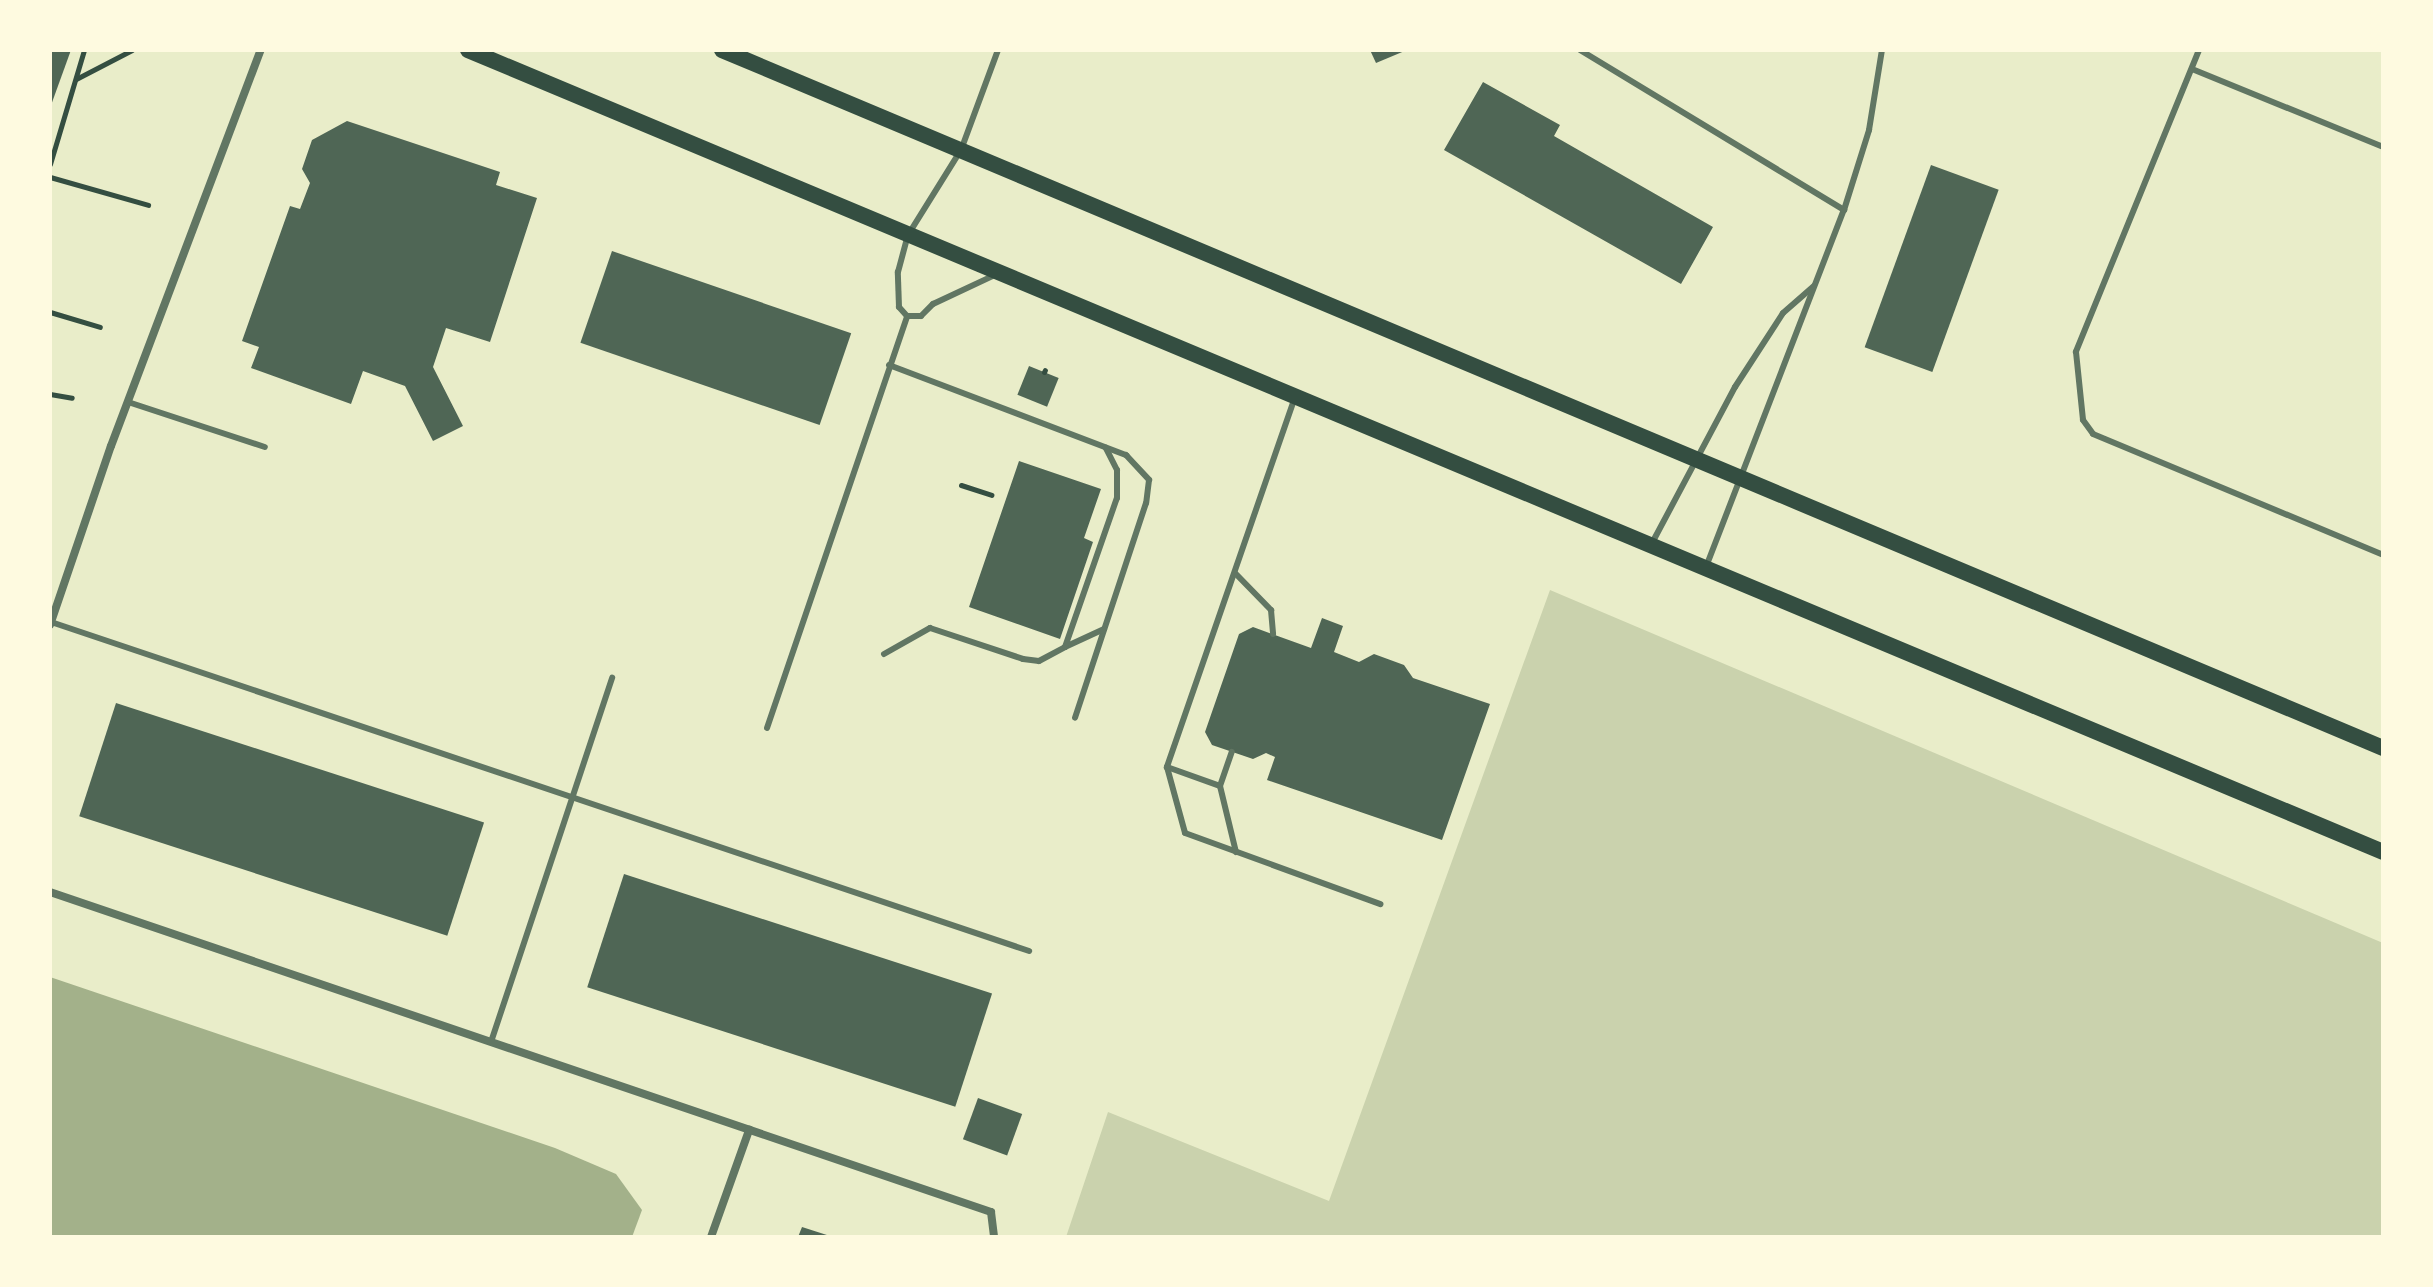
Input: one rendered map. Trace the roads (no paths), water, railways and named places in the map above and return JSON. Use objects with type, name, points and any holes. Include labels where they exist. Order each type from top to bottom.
[{"type":"main road","points":[[468,50],[2383,852]]},
{"type":"main road","points":[[722,50],[2383,748]]},
{"type":"street","points":[[50,624],[128,402],[261,50]]},
{"type":"street","points":[[50,892],[991,1212],[994,1237]]},
{"type":"street","points":[[711,1237],[749,1130]]},
{"type":"lane","points":[[998,50],[961,150],[908,235],[898,272],[899,307],[907,316],[921,316],[933,304],[1000,272]]},
{"type":"lane","points":[[1580,50],[1844,210]]},
{"type":"lane","points":[[1706,567],[1844,210],[1869,130],[1882,50]]},
{"type":"lane","points":[[2199,50],[2076,352],[2083,420],[2093,434],[2383,555]]},
{"type":"lane","points":[[2192,69],[2383,147]]},
{"type":"lane","points":[[1651,545],[1735,387],[1783,313],[1816,283]]},
{"type":"lane","points":[[767,728],[907,316]]},
{"type":"lane","points":[[889,365],[1126,455],[1149,480],[1146,503],[1075,718]]},
{"type":"lane","points":[[1296,395],[1167,767],[1185,833],[1380,904]]},
{"type":"lane","points":[[128,402],[265,447]]},
{"type":"lane","points":[[1065,647],[1117,498],[1117,470],[1106,448]]},
{"type":"lane","points":[[1234,572],[1271,610],[1273,634]]},
{"type":"lane","points":[[50,624],[1029,951]]},
{"type":"lane","points":[[884,654],[930,628],[1023,659],[1039,661],[1104,629]]},
{"type":"lane","points":[[491,1042],[612,678]]},
{"type":"lane","points":[[1232,752],[1220,786],[1236,852]]},
{"type":"lane","points":[[1167,767],[1220,786]]}]
